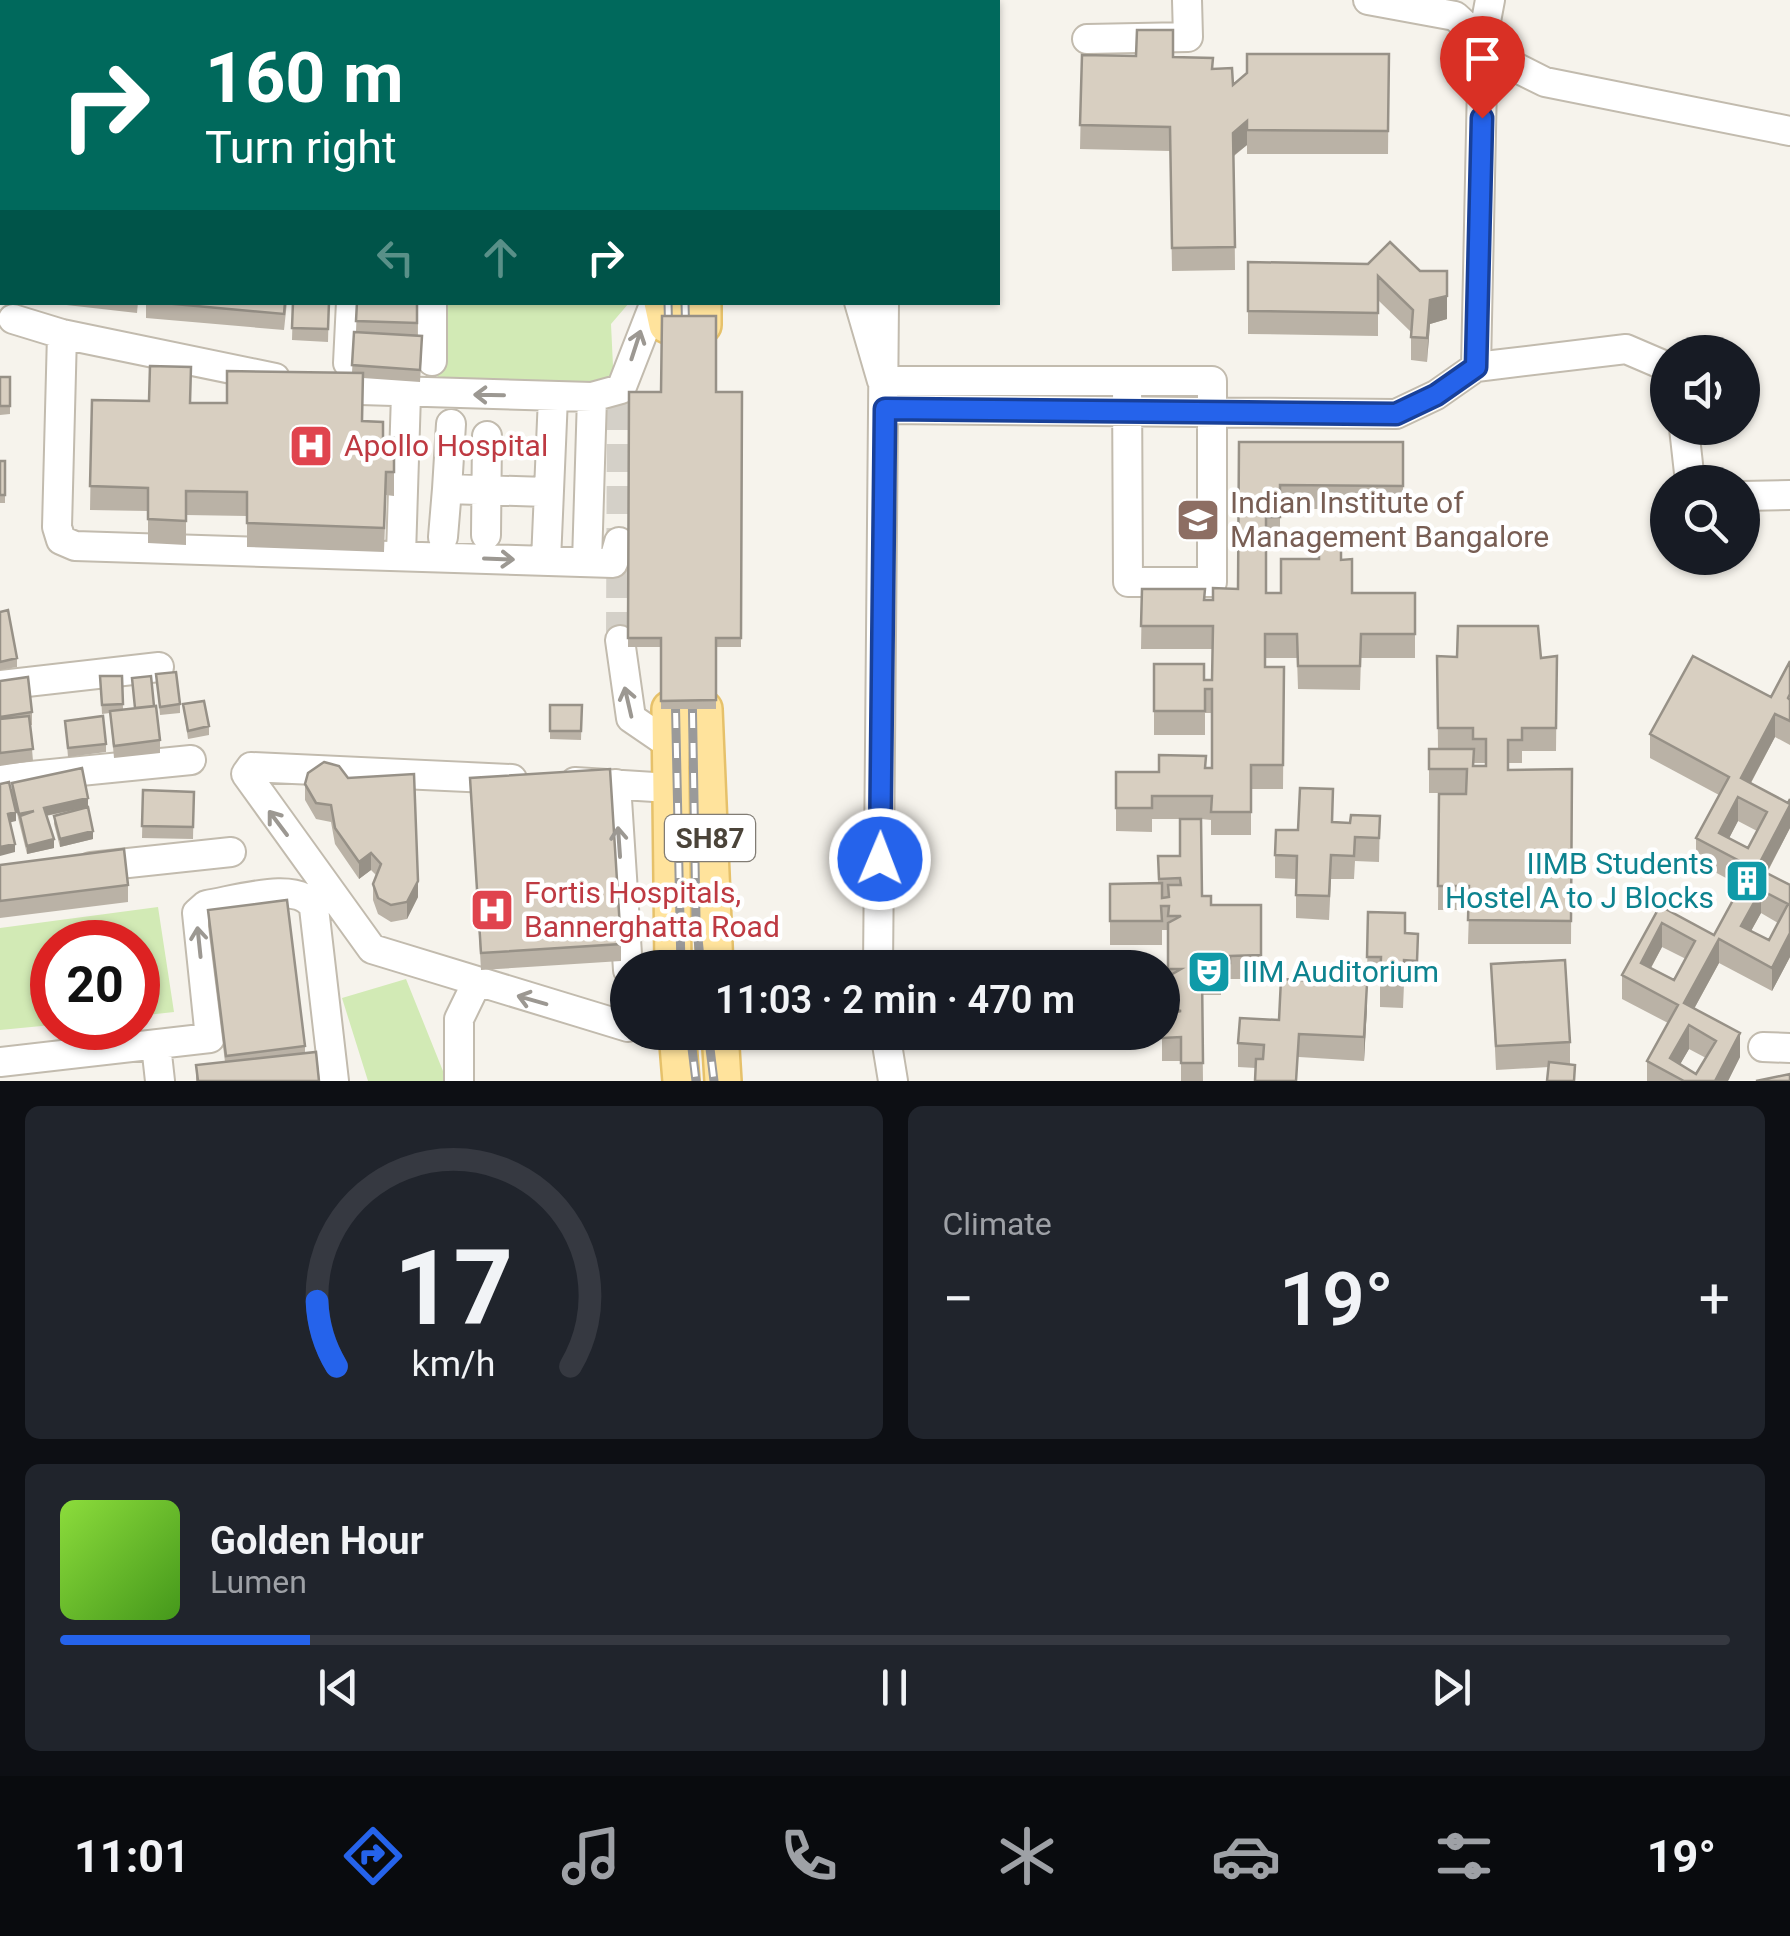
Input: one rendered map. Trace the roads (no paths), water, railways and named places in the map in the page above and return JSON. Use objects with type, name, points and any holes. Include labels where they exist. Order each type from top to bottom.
[{"type":"main road","name":"SH87","points":[[673,950],[670,788],[681,721]]},
{"type":"main road","name":"SH87","points":[[681,721],[713,950]]},
{"type":"main road","points":[[679,1050],[682,1081]]},
{"type":"main road","points":[[721,1050],[724,1081]]},
{"type":"street","points":[[1087,40],[1188,37],[1187,0]]},
{"type":"street","points":[[1368,0],[1455,16],[1483,37],[1507,63],[1545,82],[1790,131]]},
{"type":"street","points":[[1476,367],[1483,37],[1490,0]]},
{"type":"street","points":[[348,364],[351,305]]},
{"type":"street","points":[[432,305],[432,361]]},
{"type":"street","points":[[860,305],[884,395]]},
{"type":"street","points":[[878,950],[884,305]]},
{"type":"street","points":[[10,314],[62,334],[346,392],[592,397],[620,389],[661,310]]},
{"type":"street","points":[[62,334],[57,527],[61,540],[75,546],[613,564],[618,542]]},
{"type":"street","points":[[884,395],[1128,395],[1212,411],[1396,414],[1436,395],[1476,367],[1626,349],[1650,359]]},
{"type":"street","points":[[401,555],[406,394]]},
{"type":"street","points":[[1128,395],[1128,582],[1212,582],[1212,411]]},
{"type":"street","points":[[546,560],[553,397]]},
{"type":"street","points":[[587,562],[592,397]]},
{"type":"street","points":[[443,537],[451,424]]},
{"type":"street","points":[[486,535],[487,436]]},
{"type":"street","points":[[447,489],[548,492]]},
{"type":"street","points":[[1760,496],[1790,495]]},
{"type":"street","points":[[620,640],[632,718],[681,721]]},
{"type":"street","points":[[0,685],[159,667]]},
{"type":"street","points":[[0,779],[191,760]]},
{"type":"street","points":[[610,1016],[476,984],[372,949],[246,774],[251,766],[670,788]]},
{"type":"street","points":[[616,784],[627,950]]},
{"type":"street","points":[[58,870],[231,852]]},
{"type":"street","points":[[160,1044],[210,1038],[197,920],[201,908],[296,891],[310,899],[314,908],[334,1081]]},
{"type":"street","points":[[460,1081],[459,1020],[476,984]]},
{"type":"street","points":[[0,1062],[110,1050]]},
{"type":"street","points":[[157,1050],[160,1081]]},
{"type":"street","points":[[888,1050],[893,1081]]},
{"type":"tunnel","points":[[620,640],[621,389]]},
{"type":"railway","points":[[668,305],[669,343]]},
{"type":"railway","points":[[685,305],[686,343]]},
{"type":"railway","points":[[675,683],[681,950]]},
{"type":"railway","points":[[692,683],[699,950]]},
{"type":"railway","points":[[692,1050],[696,1081]]},
{"type":"railway","points":[[710,1050],[714,1081]]},
{"type":"place","name":"Apollo Hospital","points":[[311,446]]},
{"type":"place","name":"Indian Institute of Management Bangalore","points":[[1198,520]]},
{"type":"place","name":"IIMB Students Hostel A to J Blocks","points":[[1747,881]]},
{"type":"place","name":"Fortis Hospitals, Bannerghatta Road","points":[[492,910]]},
{"type":"place","name":"IIM Auditorium","points":[[1209,972]]}]
